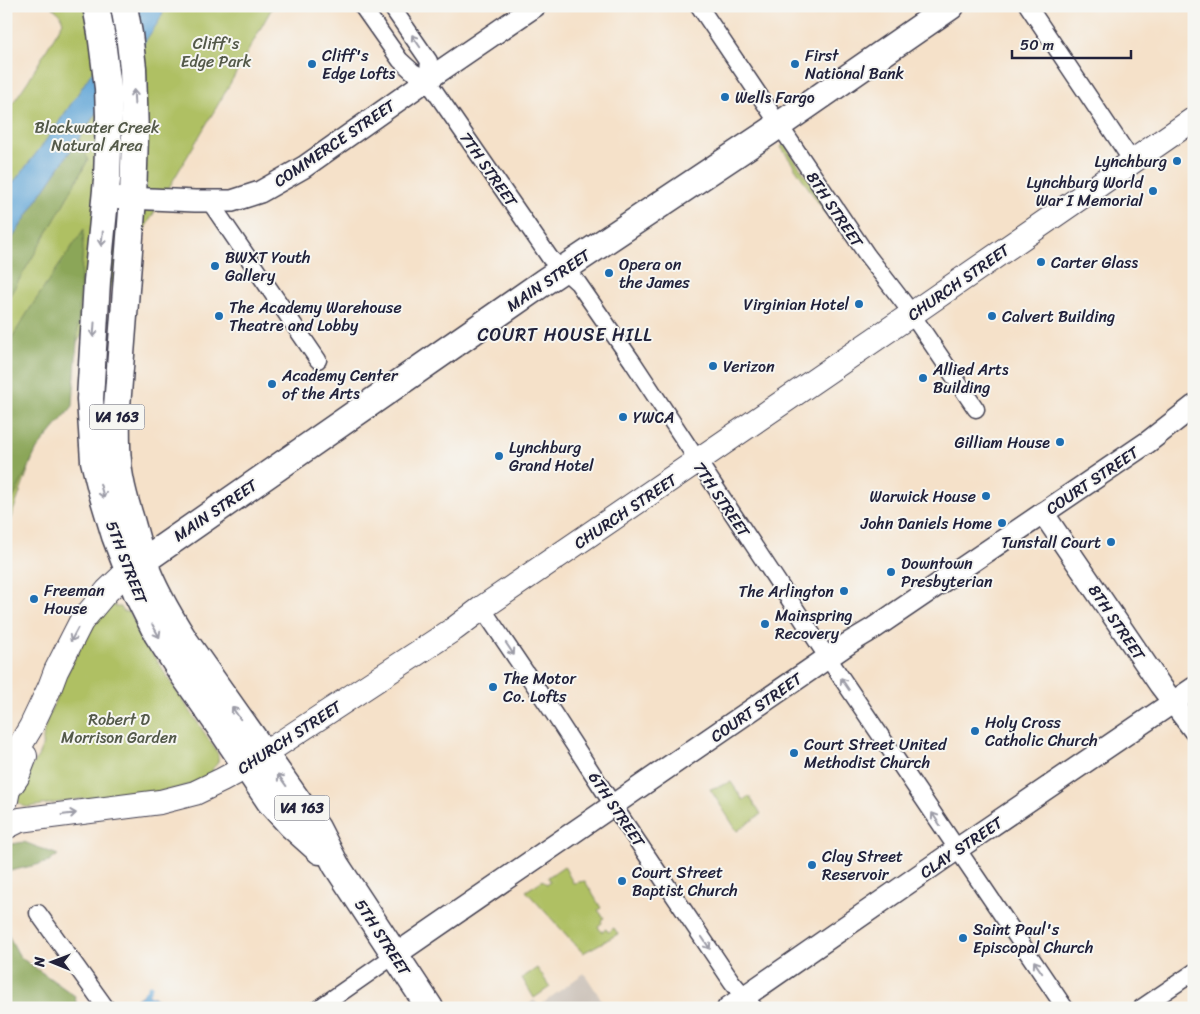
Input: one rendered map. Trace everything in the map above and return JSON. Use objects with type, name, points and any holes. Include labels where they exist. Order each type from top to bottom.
[{"type":"main road","name":"5TH STREET","points":[[96,6],[108,98],[109,136],[90,399],[94,461],[115,536],[136,566]]},
{"type":"main road","name":"5TH STREET","points":[[124,6],[129,34],[135,98],[135,156],[116,437],[121,483],[127,506],[142,604],[157,634],[215,720],[254,760],[270,802],[291,825],[336,865],[430,1008]]},
{"type":"main road","name":"MAIN STREET","points":[[31,727],[56,671],[81,622],[107,591],[136,566],[563,270],[951,6]]},
{"type":"main road","name":"CHURCH STREET","points":[[10,812],[160,802],[195,793],[222,780],[454,629],[1194,119]]},
{"type":"main road","points":[[6,768],[31,727]]},
{"type":"main road","points":[[10,812],[8,790],[17,777],[26,754],[31,727]]},
{"type":"street","name":"7TH STREET","points":[[362,6],[400,60],[427,80],[550,258],[578,283],[632,361],[828,658],[1065,1008]]},
{"type":"street","points":[[391,6],[429,61],[427,80]]},
{"type":"street","name":"COMMERCE STREET","points":[[106,197],[210,202],[232,201],[260,192],[304,167],[535,6]]},
{"type":"street","name":"8TH STREET","points":[[699,6],[867,255],[911,314],[976,410]]},
{"type":"street","points":[[1028,6],[1132,160]]},
{"type":"street","points":[[210,202],[318,360]]},
{"type":"street","name":"COURT STREET","points":[[319,1008],[828,658],[1148,442],[1194,406]]},
{"type":"street","name":"8TH STREET","points":[[1043,513],[1173,703],[1194,730]]},
{"type":"street","name":"6TH STREET","points":[[482,608],[732,982],[742,1004]]},
{"type":"street","name":"CLAY STREET","points":[[742,1004],[957,850],[1194,688]]},
{"type":"street","points":[[38,913],[106,1008]]},
{"type":"street","points":[[1141,1008],[1194,972]]},
{"type":"shaded area","points":[[584,973],[607,1008],[524,1008],[534,1000],[539,1006]]},
{"type":"green space","name":"Blackwater Creek Natural Area","points":[[51,6],[273,6],[226,91],[70,355],[6,531],[6,113],[28,81],[63,22],[60,14]]},
{"type":"green space","points":[[79,138],[88,160],[6,302],[6,248]]},
{"type":"green space","points":[[784,144],[828,208],[826,214],[781,147]]},
{"type":"green space","points":[[84,229],[73,406],[37,449],[6,514],[6,347]]},
{"type":"green space","name":"Robert D Morrison Garden","points":[[114,602],[115,607],[121,607],[123,611],[130,613],[146,644],[217,752],[218,762],[212,769],[215,775],[180,788],[117,798],[81,799],[29,807],[22,806],[15,797],[24,777],[37,759],[42,747],[47,720],[61,686],[86,634],[108,604]]},
{"type":"green space","points":[[731,782],[743,800],[749,796],[761,814],[737,831],[710,789]]},
{"type":"green space","points":[[24,842],[58,855],[49,862],[6,872],[6,845]]},
{"type":"green space","points":[[564,866],[573,883],[585,881],[601,908],[598,910],[604,918],[598,926],[601,932],[606,929],[608,932],[614,928],[618,934],[583,953],[526,891],[543,880],[546,884],[550,882],[548,877]]},
{"type":"green space","points":[[6,931],[20,957],[75,996],[77,1008],[6,1008]]},
{"type":"green space","points":[[537,968],[550,987],[534,998],[522,978]]},
{"type":"water","points":[[133,6],[166,6],[159,21],[6,248],[6,191],[57,124]]},
{"type":"water","points":[[145,993],[155,997],[162,1008],[125,1007]]},
{"type":"waterway","points":[[146,994],[150,987]]},
{"type":"place","name":"Cliff's Edge Lofts","points":[[312,64]]},
{"type":"place","name":"First National Bank","points":[[795,64]]},
{"type":"place","name":"Wells Fargo","points":[[725,97]]},
{"type":"place","name":"Lynchburg","points":[[1177,161]]},
{"type":"place","name":"Lynchburg World War I Memorial","points":[[1153,191]]},
{"type":"place","name":"Carter Glass","points":[[1041,262]]},
{"type":"place","name":"BWXT Youth Gallery","points":[[215,266]]},
{"type":"place","name":"Opera on the James","points":[[609,273]]},
{"type":"place","name":"Virginian Hotel","points":[[859,304]]},
{"type":"place","name":"The Academy Warehouse Theatre and Lobby","points":[[219,316]]},
{"type":"place","name":"Calvert Building","points":[[992,316]]},
{"type":"place","name":"Verizon","points":[[713,366]]},
{"type":"place","name":"Allied Arts Building","points":[[923,378]]},
{"type":"place","name":"Academy Center of the Arts","points":[[272,384]]},
{"type":"place","name":"YWCA","points":[[623,417]]},
{"type":"place","name":"Gilliam House","points":[[1060,442]]},
{"type":"place","name":"Lynchburg Grand Hotel","points":[[499,456]]},
{"type":"place","name":"Warwick House","points":[[986,496]]},
{"type":"place","name":"John Daniels Home","points":[[1002,523]]},
{"type":"place","name":"Tunstall Court","points":[[1111,542]]},
{"type":"place","name":"Downtown Presbyterian","points":[[891,572]]},
{"type":"place","name":"The Arlington","points":[[844,591]]},
{"type":"place","name":"Freeman House","points":[[34,599]]},
{"type":"place","name":"Mainspring Recovery","points":[[765,624]]},
{"type":"place","name":"The Motor Co. Lofts","points":[[493,687]]},
{"type":"place","name":"Holy Cross Catholic Church","points":[[975,731]]},
{"type":"place","name":"Court Street United Methodist Church","points":[[794,753]]},
{"type":"place","name":"Clay Street Reservoir","points":[[812,865]]},
{"type":"place","name":"Court Street Baptist Church","points":[[622,881]]},
{"type":"place","name":"Saint Paul's Episcopal Church","points":[[963,938]]},
{"type":"district","name":"COURT HOUSE HILL","points":[[565,335]]},
{"type":"park label","name":"Cliff's Edge Park","points":[[216,52]]}]
